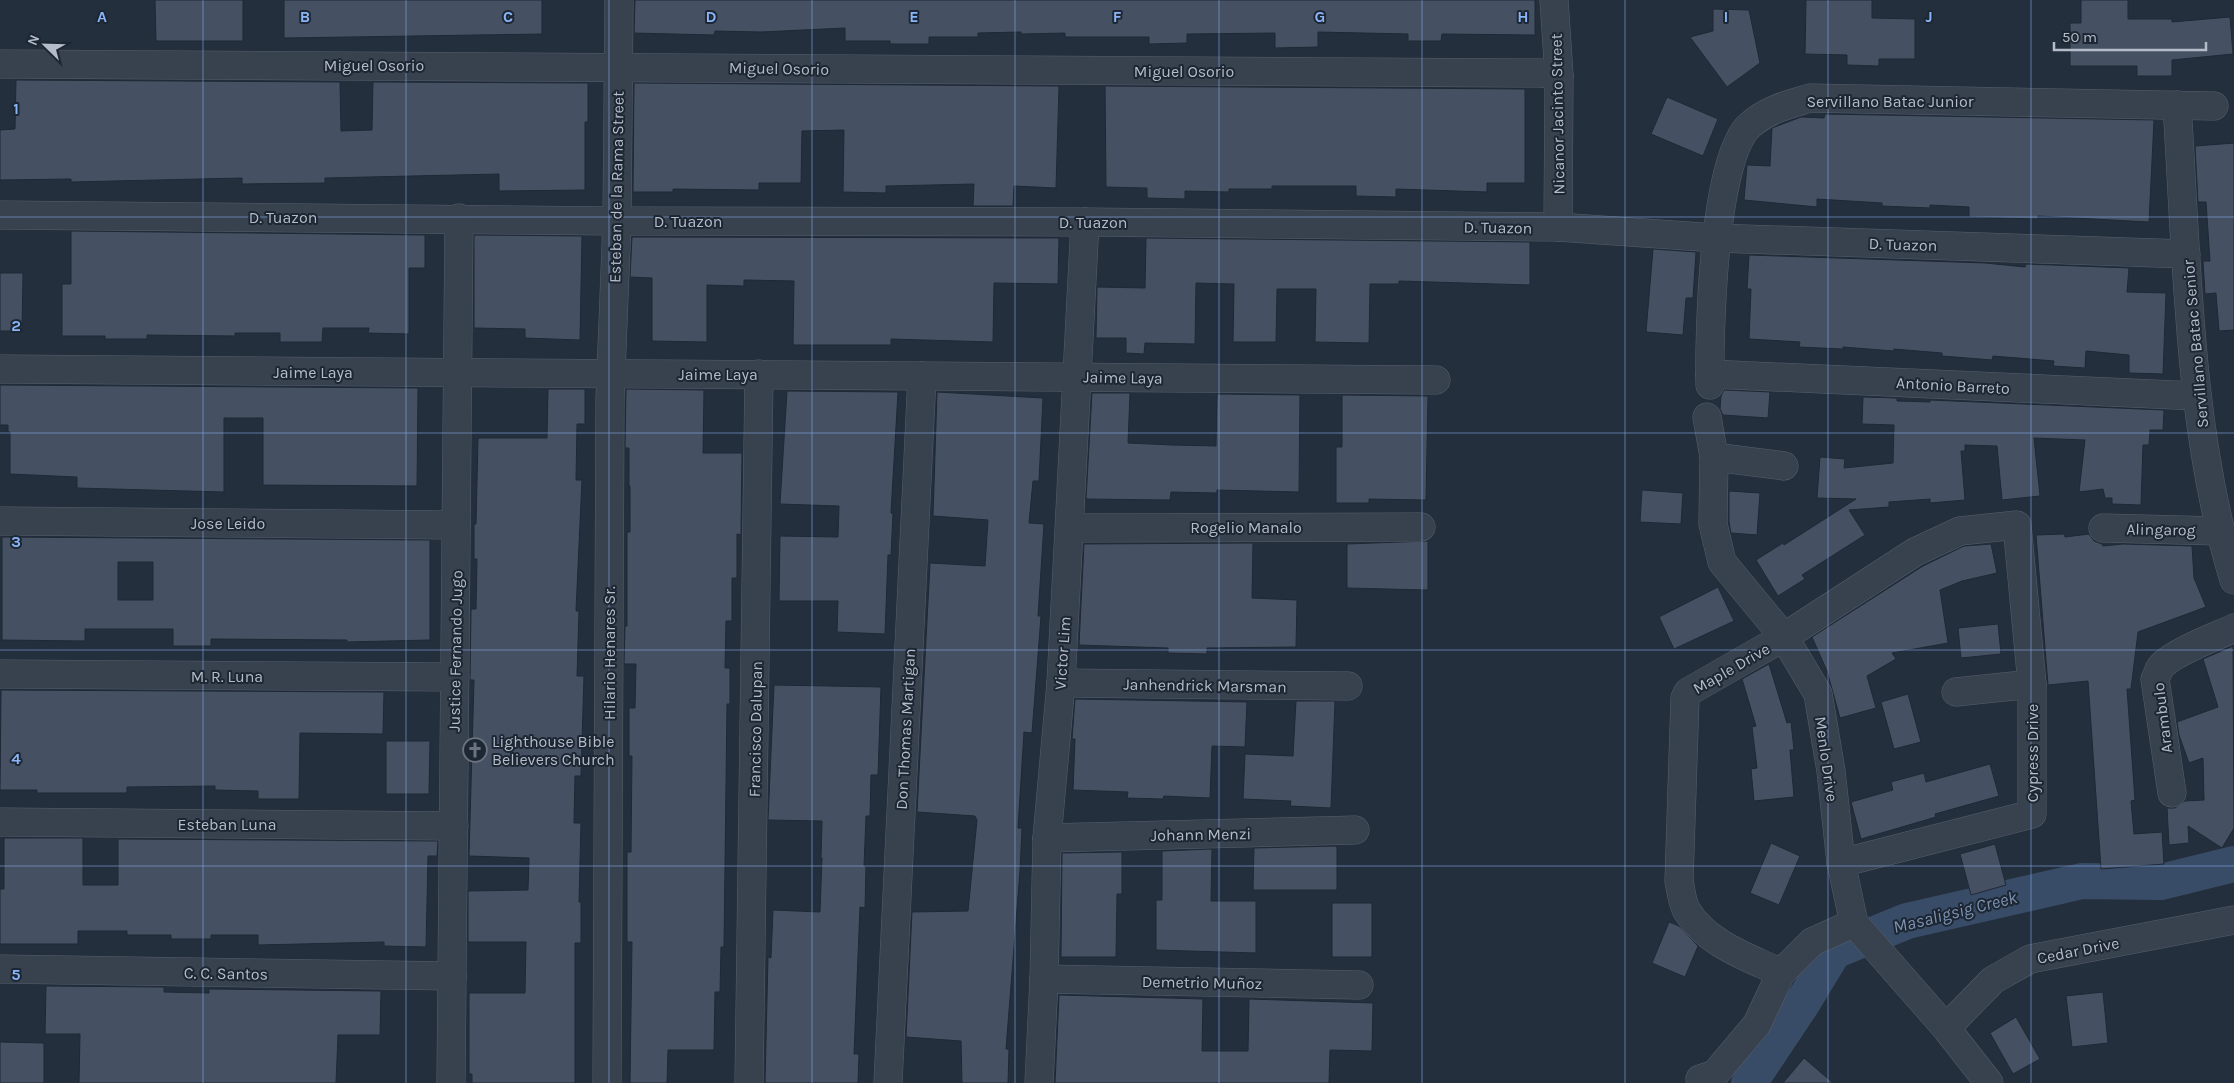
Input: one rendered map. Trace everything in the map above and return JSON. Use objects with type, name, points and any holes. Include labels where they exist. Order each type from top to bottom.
[{"type":"street","name":"Esteban de la Rama Street","points":[[612,374],[617,221],[619,0]]},
{"type":"street","name":"Nicanor Jacinto Street","points":[[1554,0],[1559,75],[1558,227]]},
{"type":"street","name":"Miguel Osorio","points":[[0,64],[1530,72],[1559,75]]},
{"type":"street","name":"Servillano Batac Junior","points":[[1710,380],[1716,238],[1732,156],[1748,127],[1774,108],[1810,98],[2214,106]]},
{"type":"street","name":"Servillano Batac Senior","points":[[2177,105],[2197,396],[2219,531],[2234,580]]},
{"type":"street","name":"D. Tuazon","points":[[0,215],[1558,227],[1716,238],[2186,254]]},
{"type":"street","name":"Justice Fernando Jugo","points":[[451,1083],[459,218]]},
{"type":"street","name":"Victor Lim","points":[[1039,1083],[1044,979],[1047,838],[1061,683],[1085,222]]},
{"type":"street","name":"Jaime Laya","points":[[0,370],[1436,380]]},
{"type":"street","name":"Hilario Henares Sr.","points":[[607,1083],[612,374]]},
{"type":"street","name":"Francisco Dalupan","points":[[749,1083],[760,374]]},
{"type":"street","name":"Don Thomas Martigan","points":[[888,1083],[922,376]]},
{"type":"street","name":"Antonio Barreto","points":[[1710,380],[2197,396]]},
{"type":"street","name":"Menlo Drive","points":[[1707,417],[1714,457],[1713,524],[1722,562],[1784,637],[1818,694],[1831,771],[1841,863],[1859,928],[1889,960],[1989,1083]]},
{"type":"street","points":[[1714,457],[1784,466]]},
{"type":"street","name":"Jose Leido","points":[[0,521],[456,525]]},
{"type":"street","name":"Maple Drive","points":[[1781,973],[1716,941],[1700,928],[1686,909],[1679,881],[1685,698],[1688,692],[1784,637],[1915,552],[1960,531],[2018,525]]},
{"type":"street","name":"Cypress Drive","points":[[1841,863],[2032,814],[2032,684],[2018,525]]},
{"type":"street","name":"Rogelio Manalo","points":[[1070,528],[1421,527]]},
{"type":"street","name":"Alingarog","points":[[2103,528],[2219,531]]},
{"type":"street","name":"Arambulo","points":[[2172,793],[2155,679],[2161,666],[2173,658],[2191,647],[2234,628]]},
{"type":"street","name":"M. R. Luna","points":[[0,674],[455,677]]},
{"type":"street","name":"Janhendrick Marsman","points":[[1061,683],[1348,686]]},
{"type":"street","points":[[1956,692],[2032,684]]},
{"type":"street","name":"Esteban Luna","points":[[0,822],[454,826]]},
{"type":"street","name":"Johann Menzi","points":[[1047,838],[1355,830]]},
{"type":"street","name":"Cedar Drive","points":[[1946,1028],[1994,980],[2030,959],[2234,920]]},
{"type":"street","points":[[1700,1080],[1715,1074],[1757,1024],[1781,973],[1812,942],[1859,928]]},
{"type":"street","name":"C. C. Santos","points":[[0,969],[452,976]]},
{"type":"street","name":"Demetrio Muñoz","points":[[1044,979],[1359,985]]},
{"type":"building","points":[[155,0],[243,0],[243,41],[156,41]]},
{"type":"building","points":[[284,0],[542,0],[542,34],[284,38]]},
{"type":"building","points":[[635,0],[1535,0],[1535,35],[1442,34],[1441,41],[1408,41],[1408,34],[1318,32],[1318,47],[1275,48],[1275,33],[1187,34],[1187,43],[1149,44],[1149,37],[1065,37],[1065,33],[1021,34],[1021,32],[978,33],[978,37],[929,37],[929,44],[890,44],[890,41],[845,41],[845,28],[761,32],[715,31],[714,35],[634,33]]},
{"type":"building","points":[[1806,0],[1872,0],[1872,18],[1915,19],[1915,59],[1879,59],[1879,66],[1847,65],[1847,55],[1805,54]]},
{"type":"building","points":[[2081,0],[2128,0],[2128,19],[2172,19],[2172,22],[2230,17],[2233,54],[2172,60],[2172,76],[2137,76],[2137,66],[2070,66],[2070,23],[2081,23]]},
{"type":"building","points":[[1713,9],[1749,10],[1760,63],[1727,87],[1690,37],[1713,31]]},
{"type":"building","points":[[16,80],[340,82],[341,131],[372,130],[373,82],[588,83],[588,122],[585,122],[585,190],[499,191],[499,174],[325,178],[325,183],[242,184],[242,178],[71,182],[71,179],[0,180],[0,130],[15,129]]},
{"type":"building","points":[[634,83],[1059,86],[1056,188],[1014,186],[1013,206],[973,206],[974,184],[886,186],[886,193],[843,192],[844,130],[802,131],[801,183],[759,183],[759,190],[673,189],[673,192],[633,192]]},
{"type":"building","points":[[1105,86],[1525,89],[1525,183],[1487,183],[1487,192],[1396,189],[1396,197],[1356,196],[1356,186],[1272,186],[1272,189],[1229,189],[1229,192],[1185,191],[1185,199],[1147,198],[1147,188],[1106,187]]},
{"type":"building","points":[[1667,97],[1718,119],[1703,156],[1651,134]]},
{"type":"building","points":[[1825,114],[2154,120],[2149,222],[2038,216],[2038,219],[1969,217],[1969,207],[1930,205],[1930,208],[1882,206],[1882,203],[1817,199],[1817,207],[1744,200],[1747,165],[1770,166],[1772,128],[1801,117],[1824,118]]},
{"type":"building","points":[[2234,143],[2234,330],[2219,331],[2216,293],[2205,294],[2203,261],[2210,261],[2206,202],[2198,202],[2195,146]]},
{"type":"building","points":[[71,231],[425,235],[425,268],[409,268],[409,334],[368,333],[369,328],[323,328],[322,342],[280,342],[280,333],[235,333],[235,336],[147,335],[147,339],[105,339],[105,336],[62,336],[62,284],[71,284]]},
{"type":"building","points":[[474,235],[582,236],[580,340],[525,338],[525,329],[474,328]]},
{"type":"building","points":[[632,237],[1059,238],[1058,284],[994,283],[993,342],[891,339],[891,345],[793,345],[794,281],[744,280],[744,286],[707,285],[707,342],[652,341],[652,278],[630,277]]},
{"type":"building","points":[[1146,238],[1530,242],[1530,285],[1399,281],[1399,284],[1370,284],[1369,343],[1315,342],[1316,289],[1277,289],[1276,342],[1233,342],[1234,284],[1196,283],[1195,344],[1145,343],[1144,354],[1126,353],[1126,338],[1096,338],[1097,287],[1145,288]]},
{"type":"building","points":[[1653,249],[1696,252],[1693,298],[1686,298],[1683,335],[1646,332]]},
{"type":"building","points":[[1749,255],[1985,263],[2025,267],[2026,264],[2129,268],[2127,292],[2166,293],[2163,374],[2129,373],[2129,355],[2086,351],[2085,368],[2053,366],[2054,361],[1993,356],[1992,360],[1942,356],[1942,353],[1894,349],[1894,351],[1843,347],[1843,349],[1799,347],[1800,342],[1749,339],[1751,289],[1747,289]]},
{"type":"building","points":[[0,273],[23,273],[22,331],[0,331]]},
{"type":"building","points":[[0,385],[418,388],[417,486],[263,485],[263,418],[224,418],[224,492],[77,488],[77,477],[10,474],[10,432],[8,432],[8,425],[0,425]]},
{"type":"building","points":[[548,389],[585,389],[585,424],[577,424],[576,480],[582,480],[576,611],[579,611],[577,676],[584,676],[581,776],[575,776],[574,823],[581,823],[579,902],[581,902],[581,943],[575,943],[575,1083],[472,1083],[472,1074],[469,1074],[469,993],[525,993],[526,942],[468,942],[468,891],[528,890],[529,858],[469,856],[474,680],[470,680],[471,609],[476,609],[477,559],[474,559],[474,524],[476,524],[478,438],[547,438]]},
{"type":"building","points":[[626,389],[704,390],[703,453],[742,453],[741,535],[737,534],[737,578],[732,578],[732,621],[726,621],[725,668],[730,668],[730,704],[727,704],[724,947],[721,947],[720,992],[715,992],[714,1050],[668,1050],[667,1083],[630,1083],[632,942],[627,942],[627,852],[631,852],[632,756],[629,756],[629,708],[635,708],[636,664],[624,664],[625,626],[627,626],[627,532],[630,532],[629,448],[625,448]]},
{"type":"building","points":[[1724,390],[1770,392],[1768,418],[1723,415],[1720,409],[1721,396]]},
{"type":"building","points":[[787,391],[898,392],[891,513],[893,513],[891,555],[888,555],[885,634],[837,632],[838,601],[779,601],[780,536],[838,537],[839,506],[780,504]]},
{"type":"building","points":[[937,392],[1043,398],[1039,481],[1033,481],[1029,523],[1044,524],[1038,616],[1041,616],[1032,733],[1024,732],[1018,828],[1022,828],[1020,871],[1006,1049],[1009,1049],[1008,1083],[962,1083],[961,1041],[906,1037],[912,912],[968,911],[977,820],[975,816],[917,812],[930,563],[985,566],[988,520],[933,516]]},
{"type":"building","points":[[1092,393],[1130,393],[1128,443],[1216,446],[1217,394],[1300,395],[1299,492],[1217,490],[1217,493],[1171,492],[1170,500],[1086,499]]},
{"type":"building","points":[[1342,395],[1428,396],[1426,500],[1369,499],[1369,503],[1336,503],[1336,447],[1342,447]]},
{"type":"building","points":[[1863,397],[1897,398],[1897,401],[1930,402],[1930,400],[2164,410],[2163,430],[2150,430],[2149,445],[2143,445],[2141,505],[2112,504],[2112,498],[2105,498],[2103,489],[2079,492],[2085,440],[2034,438],[2040,496],[2002,500],[1997,446],[1965,445],[1965,451],[1961,451],[1965,500],[1930,503],[1930,499],[1889,502],[1889,507],[1849,510],[1865,535],[1802,575],[1805,579],[1778,596],[1756,560],[1783,543],[1784,545],[1856,499],[1817,498],[1820,457],[1845,459],[1844,468],[1893,463],[1894,425],[1862,424]]},
{"type":"building","points":[[1642,490],[1683,493],[1681,524],[1640,522]]},
{"type":"building","points":[[1729,491],[1760,493],[1757,535],[1731,533]]},
{"type":"building","points":[[2064,534],[2065,537],[2089,534],[2094,541],[2103,546],[2123,544],[2192,546],[2194,578],[2206,607],[2138,632],[2131,689],[2127,689],[2135,800],[2131,801],[2134,834],[2162,832],[2164,864],[2101,869],[2088,681],[2048,685],[2036,535]]},
{"type":"building","points":[[2,537],[430,540],[430,640],[347,642],[347,640],[211,639],[211,646],[173,646],[173,629],[85,629],[85,641],[2,640]],"holes":[[[118,562],[153,562],[153,600],[118,600]]]},
{"type":"building","points":[[1428,541],[1428,590],[1347,588],[1347,544]]},
{"type":"building","points":[[1253,543],[1252,598],[1297,600],[1296,647],[1207,648],[1207,654],[1168,653],[1168,648],[1079,645],[1084,544]]},
{"type":"building","points":[[1991,544],[1997,573],[1962,581],[1940,590],[1948,643],[1892,653],[1896,659],[1867,676],[1876,708],[1840,718],[1827,671],[1812,637],[1923,566],[1964,546]]},
{"type":"building","points":[[1718,587],[1734,621],[1674,649],[1659,617]]},
{"type":"building","points":[[1998,624],[2001,654],[1961,658],[1958,628]]},
{"type":"building","points":[[2233,646],[2234,828],[2222,848],[2188,826],[2189,843],[2169,845],[2167,808],[2175,808],[2185,801],[2204,800],[2203,758],[2189,763],[2179,735],[2177,722],[2218,707],[2203,659]]},
{"type":"building","points":[[1769,664],[1787,723],[1791,722],[1794,750],[1790,750],[1794,797],[1754,801],[1751,769],[1757,768],[1752,727],[1756,726],[1742,679]]},
{"type":"building","points":[[774,685],[881,687],[878,775],[871,775],[870,816],[866,816],[865,908],[860,907],[854,1054],[859,1054],[858,1083],[765,1083],[768,957],[771,958],[773,910],[820,912],[822,858],[822,821],[768,820]]},
{"type":"building","points":[[1,690],[384,692],[383,734],[300,733],[299,799],[258,799],[258,791],[215,790],[215,786],[127,787],[127,793],[37,793],[37,790],[0,790]]},
{"type":"building","points":[[1908,694],[1921,742],[1894,749],[1881,702]]},
{"type":"building","points":[[1075,699],[1247,702],[1245,747],[1212,746],[1210,798],[1164,796],[1163,799],[1127,798],[1128,792],[1073,790],[1075,739],[1072,739]]},
{"type":"building","points":[[1296,701],[1335,701],[1331,808],[1290,806],[1291,801],[1243,799],[1245,754],[1293,756]]},
{"type":"building","points":[[386,741],[430,741],[429,794],[386,794]]},
{"type":"building","points":[[1990,764],[1999,796],[1935,814],[1936,817],[1861,839],[1851,802],[1893,790],[1891,782],[1924,773],[1926,782]]},
{"type":"building","points":[[4,838],[83,838],[83,885],[118,885],[118,839],[438,841],[437,856],[428,856],[426,947],[384,946],[384,942],[258,945],[258,935],[211,935],[211,939],[171,939],[171,935],[127,935],[127,931],[78,931],[78,944],[0,944],[0,889],[4,889]]},
{"type":"building","points":[[1771,843],[1800,856],[1779,905],[1750,893]]},
{"type":"building","points":[[1995,844],[2006,885],[1971,895],[1960,854]]},
{"type":"building","points":[[1337,846],[1337,890],[1253,890],[1254,848]]},
{"type":"building","points":[[1212,849],[1211,901],[1256,901],[1256,953],[1156,950],[1156,900],[1162,900],[1162,851]]},
{"type":"building","points":[[1122,852],[1122,894],[1117,894],[1116,957],[1061,957],[1062,853]]},
{"type":"building","points":[[1332,903],[1372,903],[1372,957],[1332,957]]},
{"type":"building","points":[[1669,922],[1679,926],[1698,946],[1685,977],[1652,963]]},
{"type":"building","points":[[46,986],[164,987],[164,992],[209,993],[209,989],[381,991],[380,1035],[338,1035],[336,1083],[79,1083],[80,1034],[45,1034]]},
{"type":"building","points":[[2103,992],[2108,1043],[2072,1047],[2066,996]]},
{"type":"building","points":[[1059,995],[1203,999],[1202,1051],[1248,1051],[1249,999],[1373,1003],[1372,1051],[1330,1050],[1329,1083],[1055,1083]]},
{"type":"building","points":[[2016,1017],[2040,1059],[2013,1074],[1990,1033]]},
{"type":"building","points":[[0,1042],[44,1043],[44,1083],[0,1083]]},
{"type":"building","points":[[1804,1058],[1833,1083],[1783,1083]]},
{"type":"waterway","name":"Masaligsig Creek","points":[[1749,1083],[1803,1002],[1834,951],[1907,921],[2082,881],[2161,882],[2234,864]]},
{"type":"place","name":"Lighthouse Bible Believers Church","points":[[475,750]]}]
